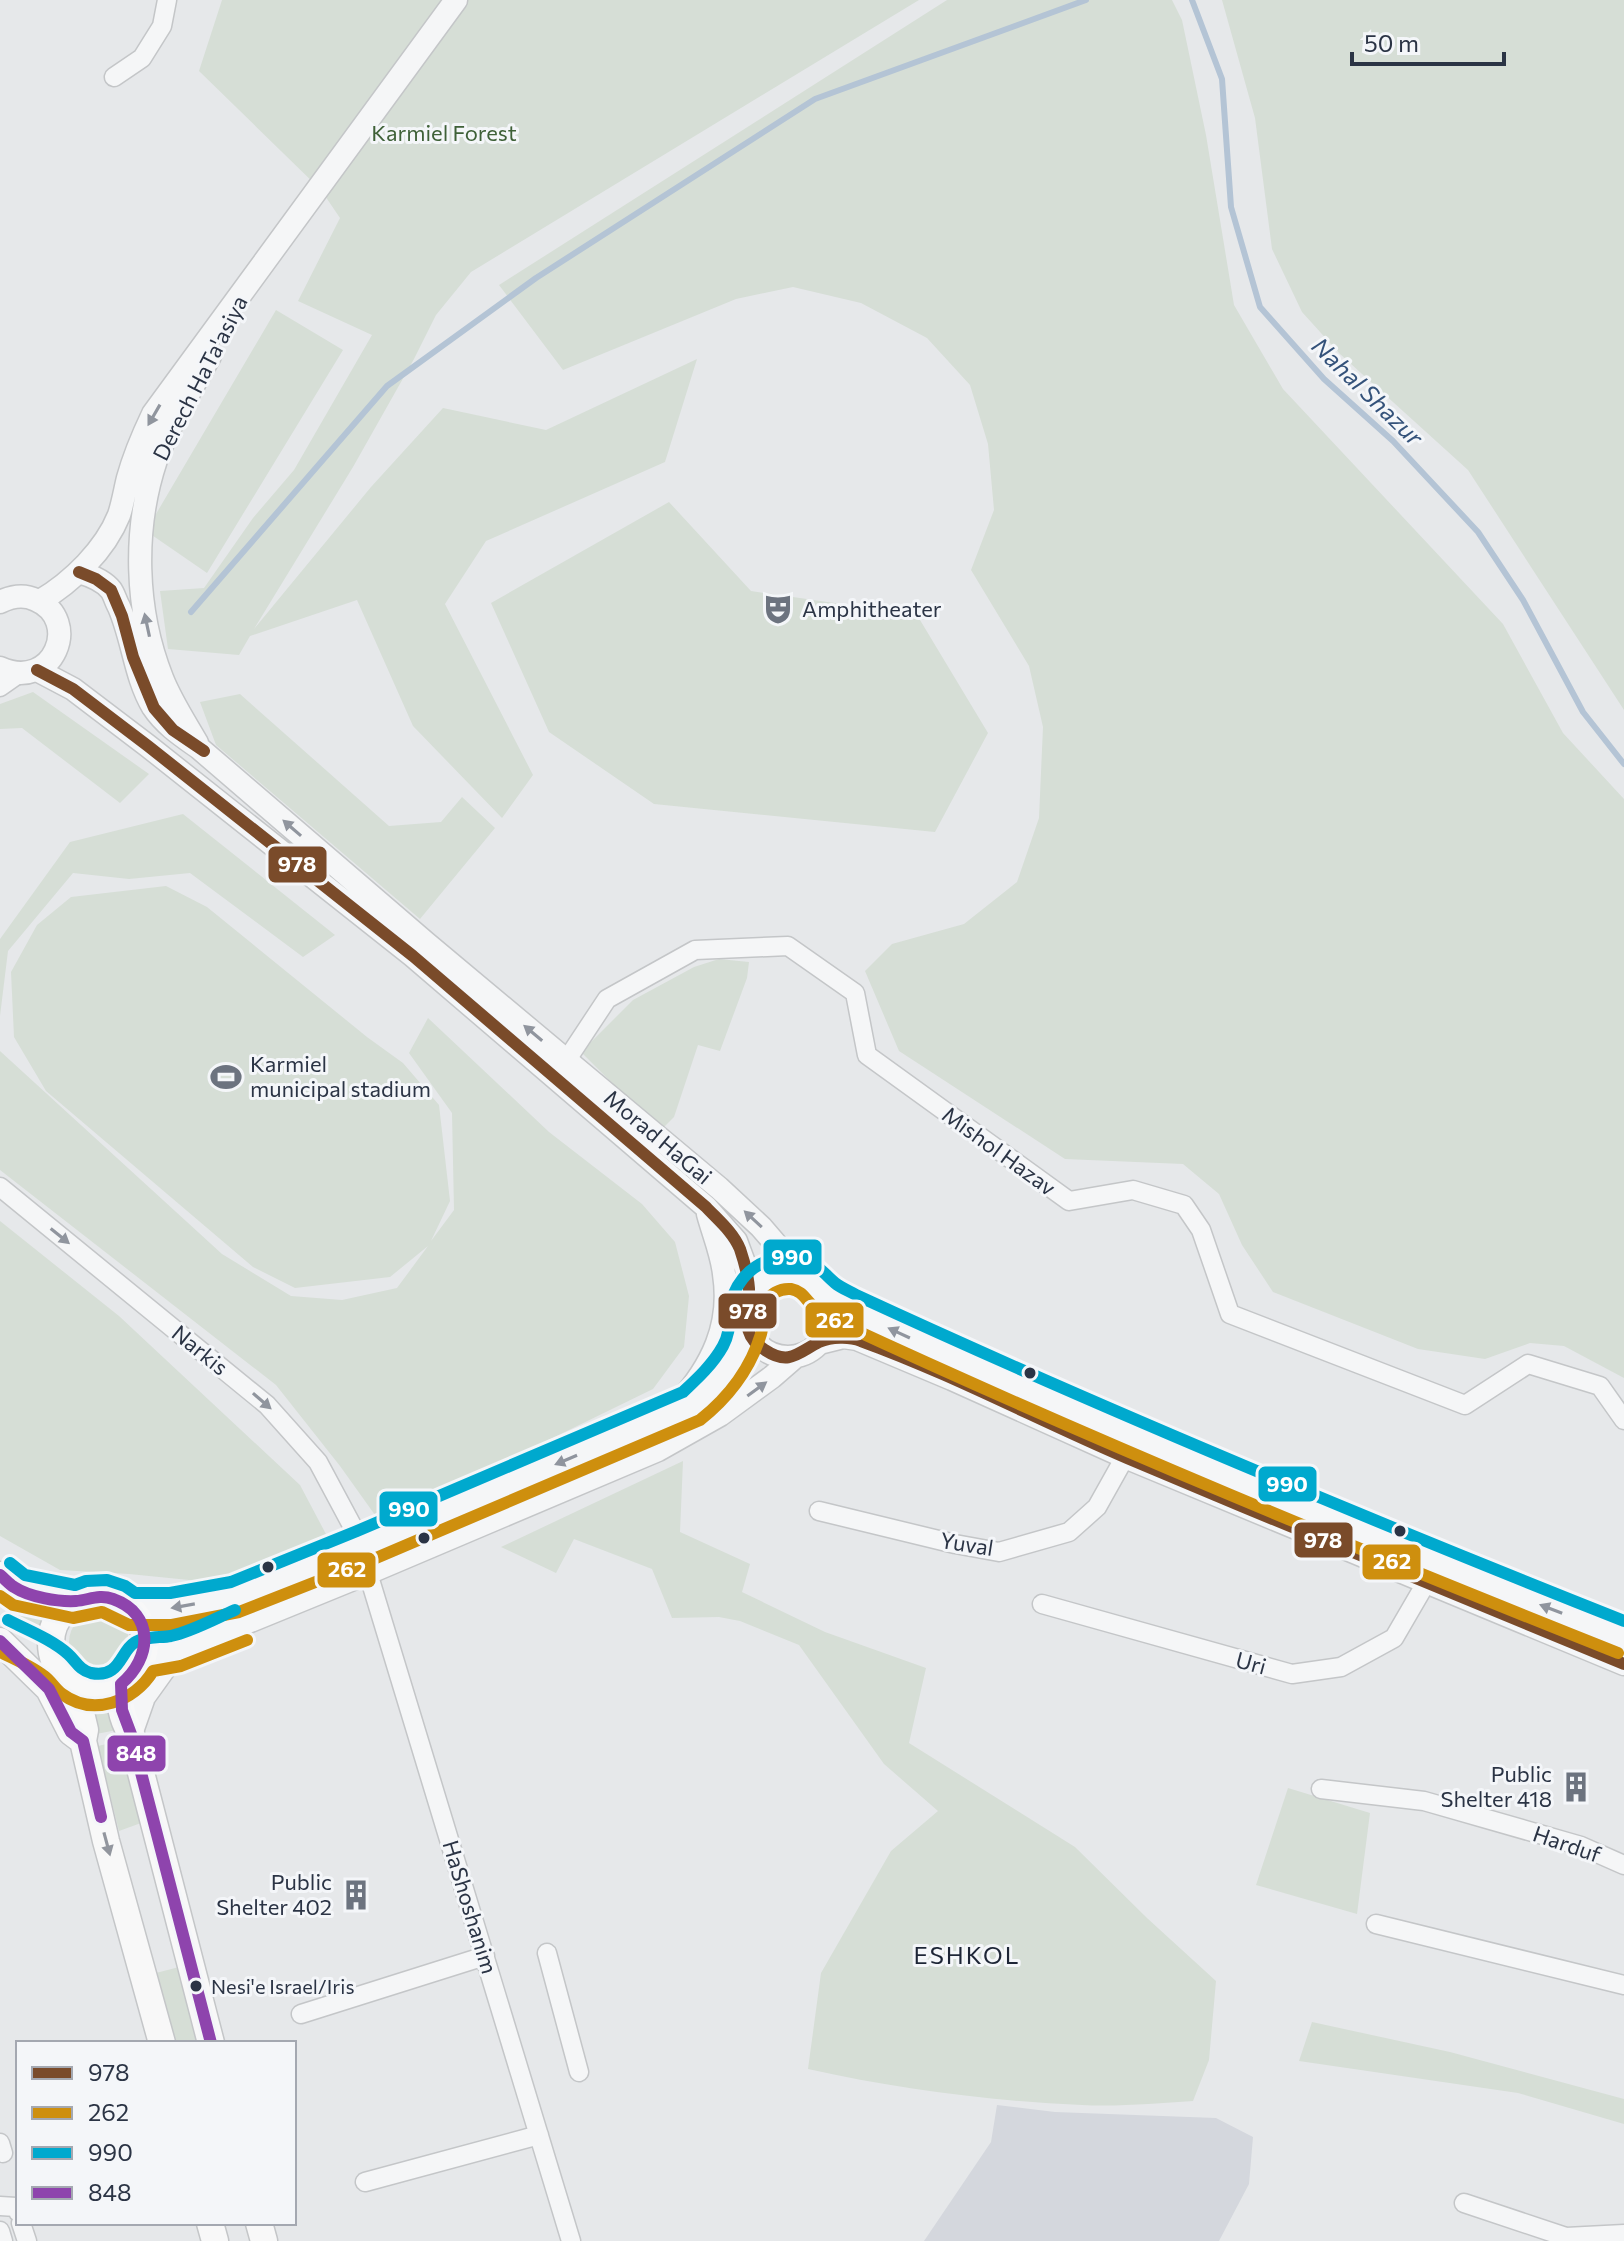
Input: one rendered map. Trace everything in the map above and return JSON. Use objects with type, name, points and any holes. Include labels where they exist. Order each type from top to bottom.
[{"type":"main road","points":[[0,1575],[18,1590],[76,1602]]},
{"type":"main road","points":[[0,1634],[66,1674],[85,1688],[97,1690],[110,1689],[131,1676],[143,1656],[144,1631],[130,1609],[118,1600],[104,1596],[89,1597],[64,1611],[56,1623],[52,1652],[66,1674],[85,1730],[83,1741],[106,1841],[161,2041]]},
{"type":"main road","points":[[0,1641],[49,1689],[71,1732],[83,1741]]},
{"type":"main road","points":[[121,1684],[120,1703],[124,1722],[131,1734],[210,2041]]},
{"type":"street","points":[[114,77],[142,58],[162,26],[167,0]]},
{"type":"street","name":"Derech HaTa'asiya","points":[[79,572],[110,533],[120,513],[138,447],[153,414],[456,0]]},
{"type":"street","name":"Derech HaTa'asiya","points":[[199,748],[170,696],[151,647],[143,607],[141,534],[157,459],[173,423],[249,283]]},
{"type":"street","points":[[40,601],[55,593],[79,572]]},
{"type":"street","name":"Morad HaGai","points":[[79,572],[111,590],[154,708],[173,730],[199,748],[719,1188],[761,1227],[804,1277]]},
{"type":"street","points":[[0,687],[19,671],[47,663],[54,654],[59,631],[50,609],[40,601],[5,595]]},
{"type":"street","points":[[133,657],[162,676]]},
{"type":"street","name":"Morad HaGai","points":[[19,671],[73,689],[413,956],[706,1207],[736,1241],[746,1268],[750,1297]]},
{"type":"street","name":"Mishol Hazav","points":[[566,1061],[607,999],[695,950],[788,946],[855,993],[867,1055],[1069,1201],[1133,1190],[1184,1205],[1201,1230],[1230,1314],[1465,1405],[1528,1364],[1600,1386],[1624,1420]]},
{"type":"street","name":"Narkis","points":[[0,1187],[267,1405],[318,1462],[363,1546]]},
{"type":"street","points":[[664,1419],[702,1374],[719,1343],[726,1309],[724,1273],[706,1207]]},
{"type":"street","points":[[784,1273],[799,1274],[812,1281],[824,1295],[830,1318],[826,1333],[808,1353],[795,1357],[770,1354],[751,1336],[746,1311],[750,1297],[758,1285],[770,1277],[784,1273]]},
{"type":"street","points":[[824,1295],[958,1361],[1133,1439],[1624,1638]]},
{"type":"street","points":[[130,1609],[171,1609],[235,1597],[664,1419],[692,1406],[717,1383],[738,1352],[747,1326]]},
{"type":"street","points":[[819,1343],[843,1337],[857,1339],[1125,1457],[1624,1664]]},
{"type":"street","points":[[143,1656],[177,1651],[658,1450],[720,1415],[795,1357]]},
{"type":"street","name":"Yuval","points":[[819,1511],[999,1552],[1069,1532],[1097,1507],[1125,1457]]},
{"type":"street","name":"HaShoshanim","points":[[368,1573],[571,2241]]},
{"type":"street","name":"Uri","points":[[1042,1604],[1292,1674],[1341,1667],[1394,1638],[1426,1583]]},
{"type":"street","points":[[131,1734],[144,1697],[177,1651]]},
{"type":"street","name":"Harduf","points":[[1321,1789],[1424,1801],[1581,1846],[1624,1865]]},
{"type":"street","points":[[1376,1924],[1624,1985]]},
{"type":"street","points":[[547,1953],[579,2072]]},
{"type":"street","points":[[301,2014],[485,1956]]},
{"type":"street","points":[[365,2182],[539,2135]]},
{"type":"street","points":[[1464,2203],[1566,2237],[1624,2234]]},
{"type":"street","points":[[0,2231],[3,2241]]},
{"type":"shaded area","points":[[997,2105],[1055,2112],[1216,2118],[1253,2137],[1249,2184],[1219,2241],[924,2241],[991,2142]]},
{"type":"green space","name":"Karmiel Forest","points":[[222,0],[919,0],[471,272],[436,315],[353,467],[254,629],[371,487],[443,408],[546,430],[697,359],[665,462],[486,541],[445,604],[533,775],[502,818],[413,726],[357,600],[250,636],[239,655],[168,649],[160,591],[204,588],[253,518],[294,470],[372,335],[298,301],[340,218],[321,190],[199,71]]},
{"type":"green space","points":[[947,0],[1172,0],[1182,20],[1206,135],[1234,305],[1283,389],[1503,624],[1563,733],[1624,799],[1624,1378],[1564,1346],[1530,1343],[1485,1359],[1418,1349],[1273,1292],[1242,1245],[1219,1194],[1183,1164],[1065,1159],[899,1051],[865,971],[892,944],[964,924],[1017,882],[1039,818],[1043,727],[1029,666],[971,570],[994,510],[988,444],[970,385],[927,338],[861,303],[793,287],[736,299],[563,370],[499,285]]},
{"type":"green space","points":[[1222,0],[1624,0],[1624,710],[1468,470],[1340,354],[1302,312],[1272,249],[1255,118]]},
{"type":"green space","points":[[276,310],[343,350],[207,573],[146,531]]},
{"type":"green space","points":[[669,502],[751,591],[917,615],[988,733],[935,832],[654,804],[549,732],[491,603]]},
{"type":"green space","points":[[33,692],[149,774],[120,803],[22,728],[0,729],[0,704]]},
{"type":"green space","points":[[240,694],[389,826],[441,822],[462,797],[495,828],[420,919],[216,745],[200,702]]},
{"type":"green space","points":[[183,814],[335,935],[303,957],[190,873],[129,879],[73,873],[8,951],[0,1016],[0,939],[70,842]]},
{"type":"green space","points":[[166,886],[207,907],[403,1063],[439,1105],[450,1201],[431,1241],[454,1210],[452,1113],[409,1053],[428,1018],[549,1132],[642,1204],[675,1242],[689,1296],[684,1347],[653,1389],[380,1522],[276,1385],[0,1170],[0,1051],[222,1254],[291,1296],[342,1300],[397,1288],[428,1246],[390,1277],[295,1288],[253,1267],[46,1091],[14,1037],[11,972],[37,925],[71,897]]},
{"type":"green space","points":[[719,959],[749,962],[747,978],[720,1051],[698,1045],[674,1117],[660,1131],[581,1052],[633,1000],[694,967]]},
{"type":"green space","points":[[0,1221],[119,1316],[300,1485],[327,1536],[229,1584],[60,1570],[0,1536]]},
{"type":"green space","points":[[683,1461],[680,1532],[750,1564],[742,1592],[825,1632],[926,1668],[909,1743],[1075,1847],[1216,1981],[1209,2060],[1193,2101],[1096,2105],[1013,2100],[910,2088],[808,2069],[821,1973],[891,1851],[938,1811],[884,1764],[799,1645],[740,1621],[719,1617],[672,1618],[652,1569],[574,1539],[556,1573],[501,1547]]},
{"type":"green space","points":[[15,1604],[52,1618],[45,1646],[3,1623]]},
{"type":"green space","points":[[99,1612],[110,1614],[120,1621],[127,1631],[127,1653],[120,1663],[110,1670],[99,1672],[88,1670],[78,1663],[71,1653],[69,1642],[71,1631],[78,1621],[88,1614]]},
{"type":"green space","points":[[110,1696],[117,1730],[96,1734],[85,1701]]},
{"type":"green space","points":[[119,1741],[141,1823],[119,1831],[98,1746]]},
{"type":"green space","points":[[1288,1788],[1370,1813],[1357,1914],[1256,1885]]},
{"type":"green space","points":[[179,1967],[199,2041],[173,2041],[156,1973]]},
{"type":"green space","points":[[1312,2022],[1450,2052],[1624,2099],[1624,2124],[1518,2093],[1299,2061]]},
{"type":"waterway","points":[[191,612],[387,386],[536,278],[815,99],[1086,0]]},
{"type":"waterway","name":"Nahal Shazur","points":[[1192,0],[1222,79],[1231,207],[1260,307],[1324,379],[1393,441],[1478,532],[1523,600],[1583,712],[1624,764]]},
{"type":"transit line","name":"978","points":[[79,572],[111,590],[154,708],[173,730],[204,751]]},
{"type":"transit line","name":"978","points":[[37,670],[73,689],[148,746],[413,956],[706,1207],[740,1249],[749,1284],[749,1332],[765,1350],[787,1357],[829,1339],[861,1341],[1127,1458],[1624,1664]]},
{"type":"transit line","name":"990","points":[[10,1563],[25,1575],[75,1585],[107,1580],[135,1593],[170,1593],[231,1582],[683,1392],[710,1365],[723,1346],[728,1333],[731,1302],[742,1279],[762,1263],[793,1257],[811,1262],[837,1285],[856,1295],[1046,1381],[1624,1621]]},
{"type":"transit line","name":"262","points":[[0,1596],[13,1605],[73,1618],[102,1612],[129,1625],[172,1625],[239,1612],[369,1561],[700,1420],[720,1402],[745,1371],[761,1334],[763,1311],[769,1297],[775,1292],[791,1289],[842,1324],[1034,1411],[1618,1653]]},
{"type":"transit line","name":"848","points":[[0,1575],[20,1591],[44,1598],[69,1601],[99,1597],[113,1599],[127,1606],[142,1626],[143,1650],[139,1662],[121,1684],[122,1710],[131,1734],[210,2041]]},
{"type":"transit line","name":"990","points":[[8,1620],[54,1644],[83,1670],[101,1674],[114,1669],[129,1647],[138,1641],[179,1634],[235,1610]]},
{"type":"transit line","name":"262","points":[[0,1652],[39,1672],[74,1701],[99,1705],[124,1698],[145,1682],[153,1671],[181,1666],[247,1640]]},
{"type":"transit line","name":"848","points":[[0,1641],[49,1689],[71,1732],[83,1741],[101,1817]]},
{"type":"place","name":"Amphitheater","points":[[778,609]]},
{"type":"place","name":"Karmiel municipal stadium","points":[[226,1077]]},
{"type":"place","name":"Public Shelter 418","points":[[1576,1787]]},
{"type":"place","name":"Public Shelter 402","points":[[356,1895]]},
{"type":"place","name":"Nesi'e Israel/Iris","points":[[196,1986]]},
{"type":"district","name":"ESHKOL","points":[[967,1956]]}]
